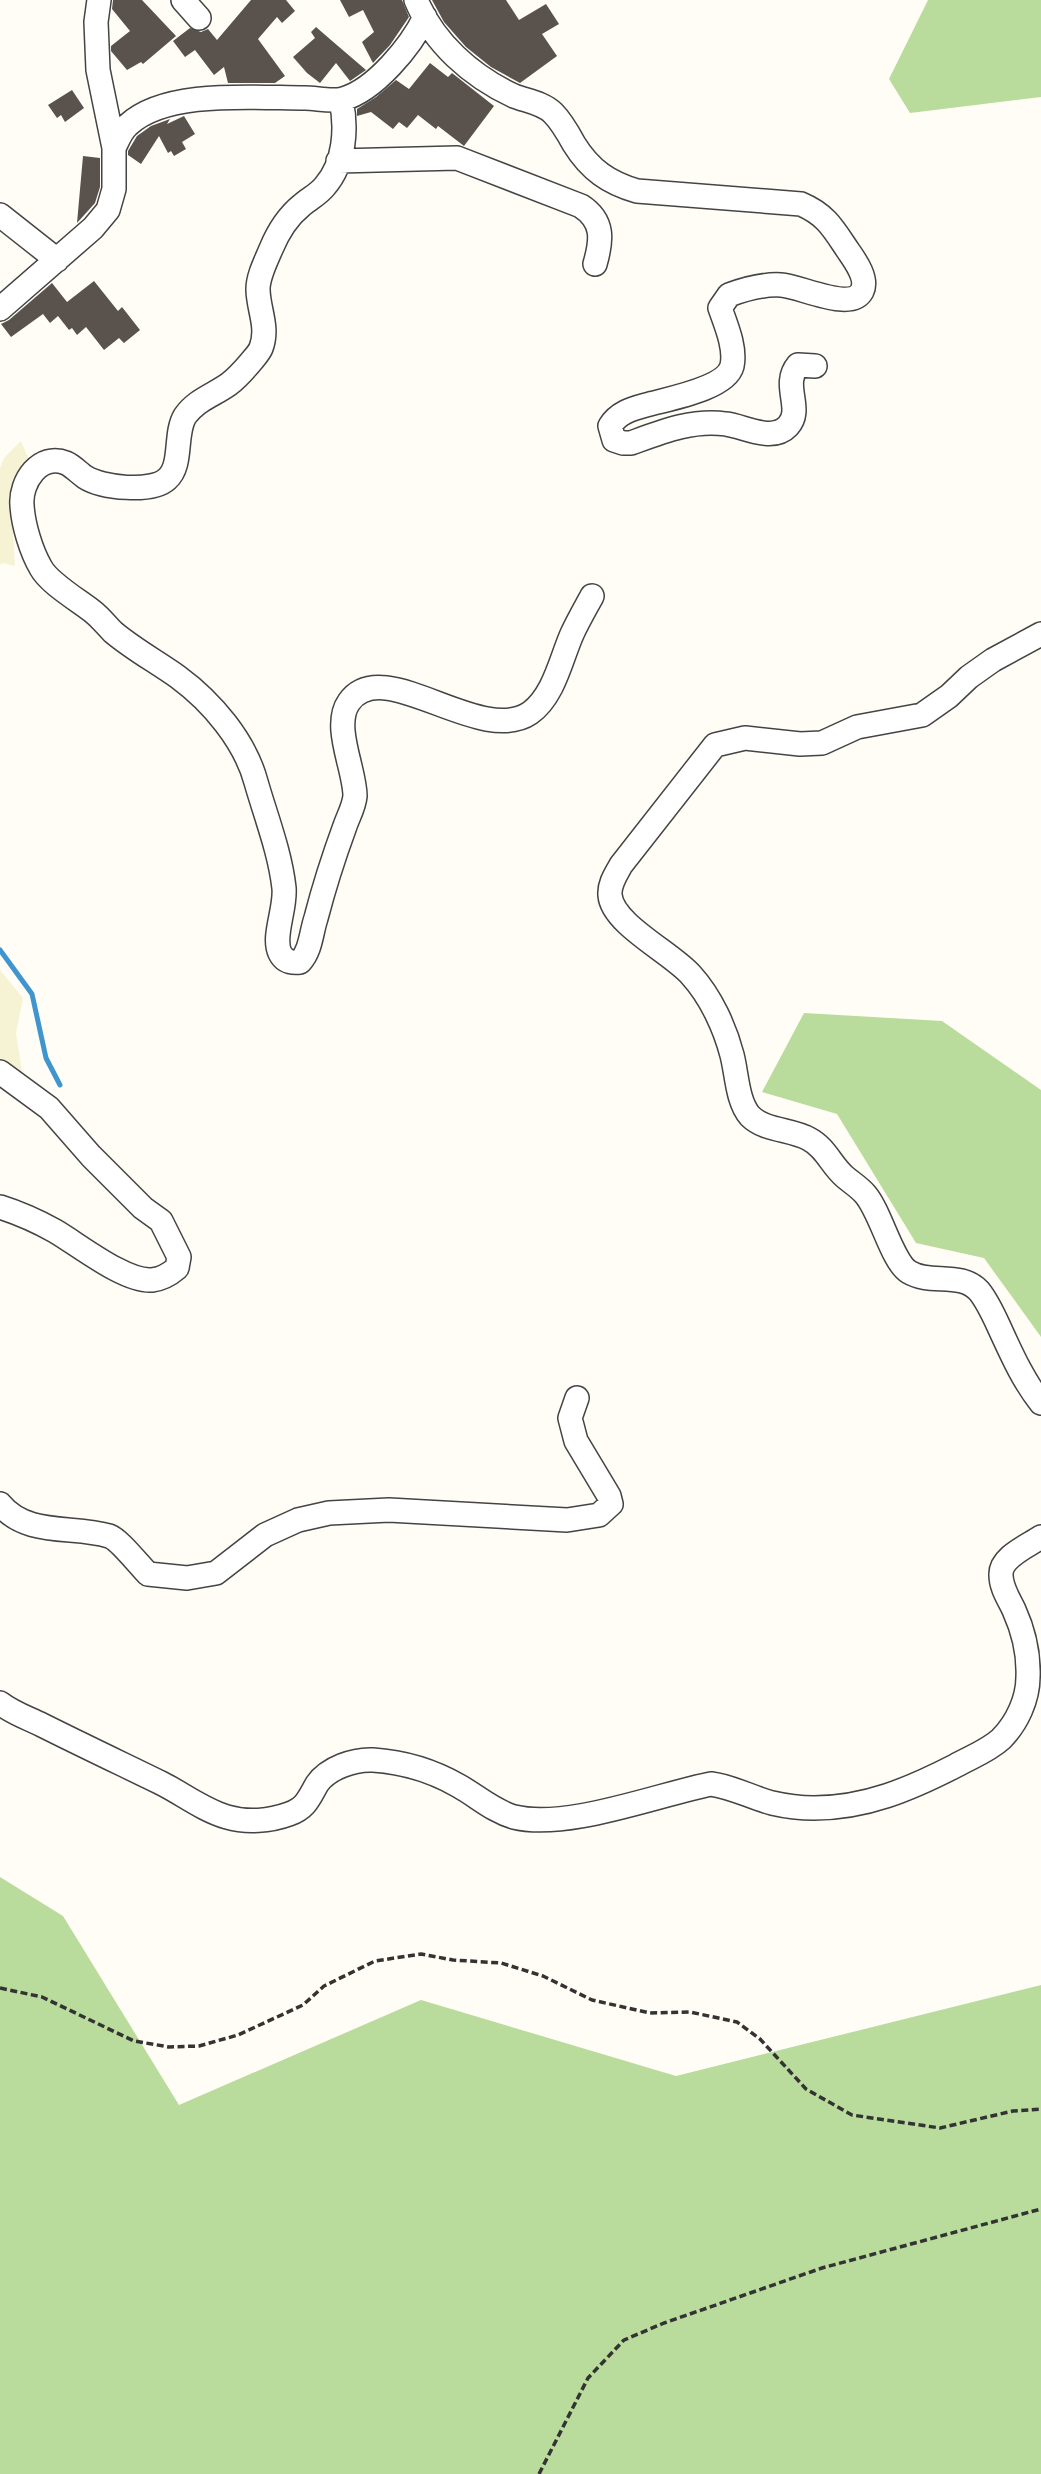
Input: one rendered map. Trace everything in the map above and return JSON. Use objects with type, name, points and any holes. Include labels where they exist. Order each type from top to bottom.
[{"type":"street","points":[[0,309],[93,228],[108,211],[114,189],[114,148],[98,70],[96,22],[99,0]]},
{"type":"street","points":[[183,0],[199,18]]},
{"type":"street","points":[[114,148],[128,124],[168,105],[202,98],[341,100],[375,79],[412,41],[420,8]]},
{"type":"street","points":[[420,8],[438,39],[462,62],[501,89],[552,111],[589,165],[603,178],[637,191],[801,204],[818,211],[827,221],[861,274],[864,284],[860,294],[851,299],[836,299],[782,285],[757,287],[729,295],[720,308],[733,355],[728,376],[707,387],[621,414],[610,426],[610,434],[614,440],[631,443],[681,426],[718,423],[739,425],[764,434],[776,433],[788,426],[793,415],[790,382],[792,372],[798,365],[815,366]]},
{"type":"street","points":[[341,100],[345,131],[332,177],[291,215],[279,230],[258,285],[264,318],[260,350],[229,384],[202,400],[184,418],[173,470],[168,479],[160,483],[123,487],[86,478],[66,463],[53,460],[33,471],[24,486],[22,502],[27,527],[42,571],[95,613],[113,632],[181,680],[214,711],[240,743],[253,771],[284,886],[283,914],[277,942],[280,953],[286,961],[292,963],[300,962],[306,956],[320,899],[355,798],[344,730],[344,716],[348,704],[355,696],[380,688],[408,694],[490,721],[516,719],[529,714],[547,694],[579,618],[592,596]]},
{"type":"street","points":[[338,161],[457,158],[581,206],[592,214],[598,226],[600,237],[595,264]]},
{"type":"street","points":[[0,215],[57,260]]},
{"type":"street","points":[[1041,634],[993,660],[922,715],[857,727],[822,743],[800,744],[745,738],[715,745],[621,865],[610,894],[614,909],[690,974],[705,992],[725,1035],[741,1101],[749,1115],[760,1124],[807,1138],[817,1144],[845,1178],[856,1184],[868,1197],[896,1255],[908,1271],[958,1280],[979,1291],[1028,1387],[1041,1402]]},
{"type":"street","points":[[0,1072],[49,1108],[91,1156],[143,1208],[161,1221],[179,1256],[177,1268],[168,1275],[151,1280],[120,1272],[53,1230],[0,1207]]},
{"type":"street","points":[[0,1504],[16,1519],[36,1526],[111,1536],[148,1574],[187,1578],[216,1573],[265,1535],[298,1520],[329,1513],[388,1510],[567,1520],[599,1515],[611,1504],[609,1496],[576,1441],[570,1418],[577,1398]]},
{"type":"street","points":[[0,1703],[7,1709],[164,1785],[210,1811],[229,1818],[251,1821],[291,1814],[304,1806],[325,1775],[354,1762],[371,1760],[426,1770],[460,1786],[496,1810],[535,1820],[561,1819],[711,1784],[728,1786],[770,1802],[795,1807],[848,1806],[877,1800],[925,1782],[988,1749],[1016,1720],[1024,1702],[1028,1658],[1024,1633],[1000,1574],[1005,1562],[1041,1537]]},
{"type":"path","points":[[0,1988],[43,1997],[134,2041],[169,2047],[199,2046],[237,2035],[303,2005],[324,1986],[375,1961],[421,1954],[453,1960],[500,1963],[544,1976],[592,2000],[650,2013],[691,2012],[737,2022],[760,2039],[806,2088],[852,2115],[940,2128],[1013,2111],[1041,2109]]},
{"type":"path","points":[[539,2474],[588,2378],[624,2340],[664,2323],[822,2268],[1041,2209]]},
{"type":"shaded area","points":[[21,441],[29,460],[11,498],[15,566],[2,563],[0,565],[0,468],[4,458]]},
{"type":"shaded area","points":[[0,970],[23,998],[16,1033],[22,1072],[0,1058]]},
{"type":"green space","points":[[928,0],[1041,0],[1041,97],[910,113],[889,79]]},
{"type":"green space","points":[[804,1013],[942,1021],[1041,1090],[1041,1337],[984,1258],[916,1243],[837,1114],[762,1092]]},
{"type":"green space","points":[[0,1877],[63,1916],[179,2105],[421,2000],[676,2076],[1041,1985],[1041,2474],[0,2474]]},
{"type":"building","points":[[113,0],[142,0],[176,36],[143,64],[141,62],[127,70],[111,51],[111,46],[130,31],[112,9]]},
{"type":"building","points":[[251,0],[286,0],[295,11],[282,23],[277,17],[258,39],[285,76],[275,83],[228,83],[224,67],[214,75],[195,50],[185,57],[173,41],[190,28],[201,32],[208,29],[217,40]]},
{"type":"building","points":[[340,0],[402,0],[409,17],[390,45],[373,63],[362,42],[374,32],[363,10],[349,17]]},
{"type":"building","points":[[432,0],[506,0],[519,20],[546,4],[559,24],[542,34],[557,56],[520,83],[491,67],[466,47],[444,22]]},
{"type":"building","points":[[316,27],[366,70],[350,81],[336,63],[320,83],[307,73],[293,57],[315,38],[311,32]]},
{"type":"building","points":[[430,63],[448,77],[452,73],[494,106],[464,146],[418,115],[407,128],[399,122],[393,129],[371,112],[357,116],[357,109],[396,80],[409,89]]},
{"type":"building","points":[[72,90],[84,108],[65,122],[61,115],[57,118],[48,105]]},
{"type":"building","points":[[184,116],[195,134],[182,142],[186,149],[174,156],[171,151],[168,153],[159,136],[141,164],[128,155],[137,136],[151,126],[170,119],[167,124]]},
{"type":"building","points":[[83,156],[100,158],[100,187],[95,203],[77,223]]},
{"type":"building","points":[[94,281],[118,311],[122,307],[140,330],[124,343],[119,338],[104,350],[86,327],[77,335],[72,328],[69,330],[58,316],[50,323],[43,314],[11,337],[1,324],[52,283],[67,302]]},
{"type":"waterway","points":[[0,950],[32,994],[46,1058],[60,1085]]}]
